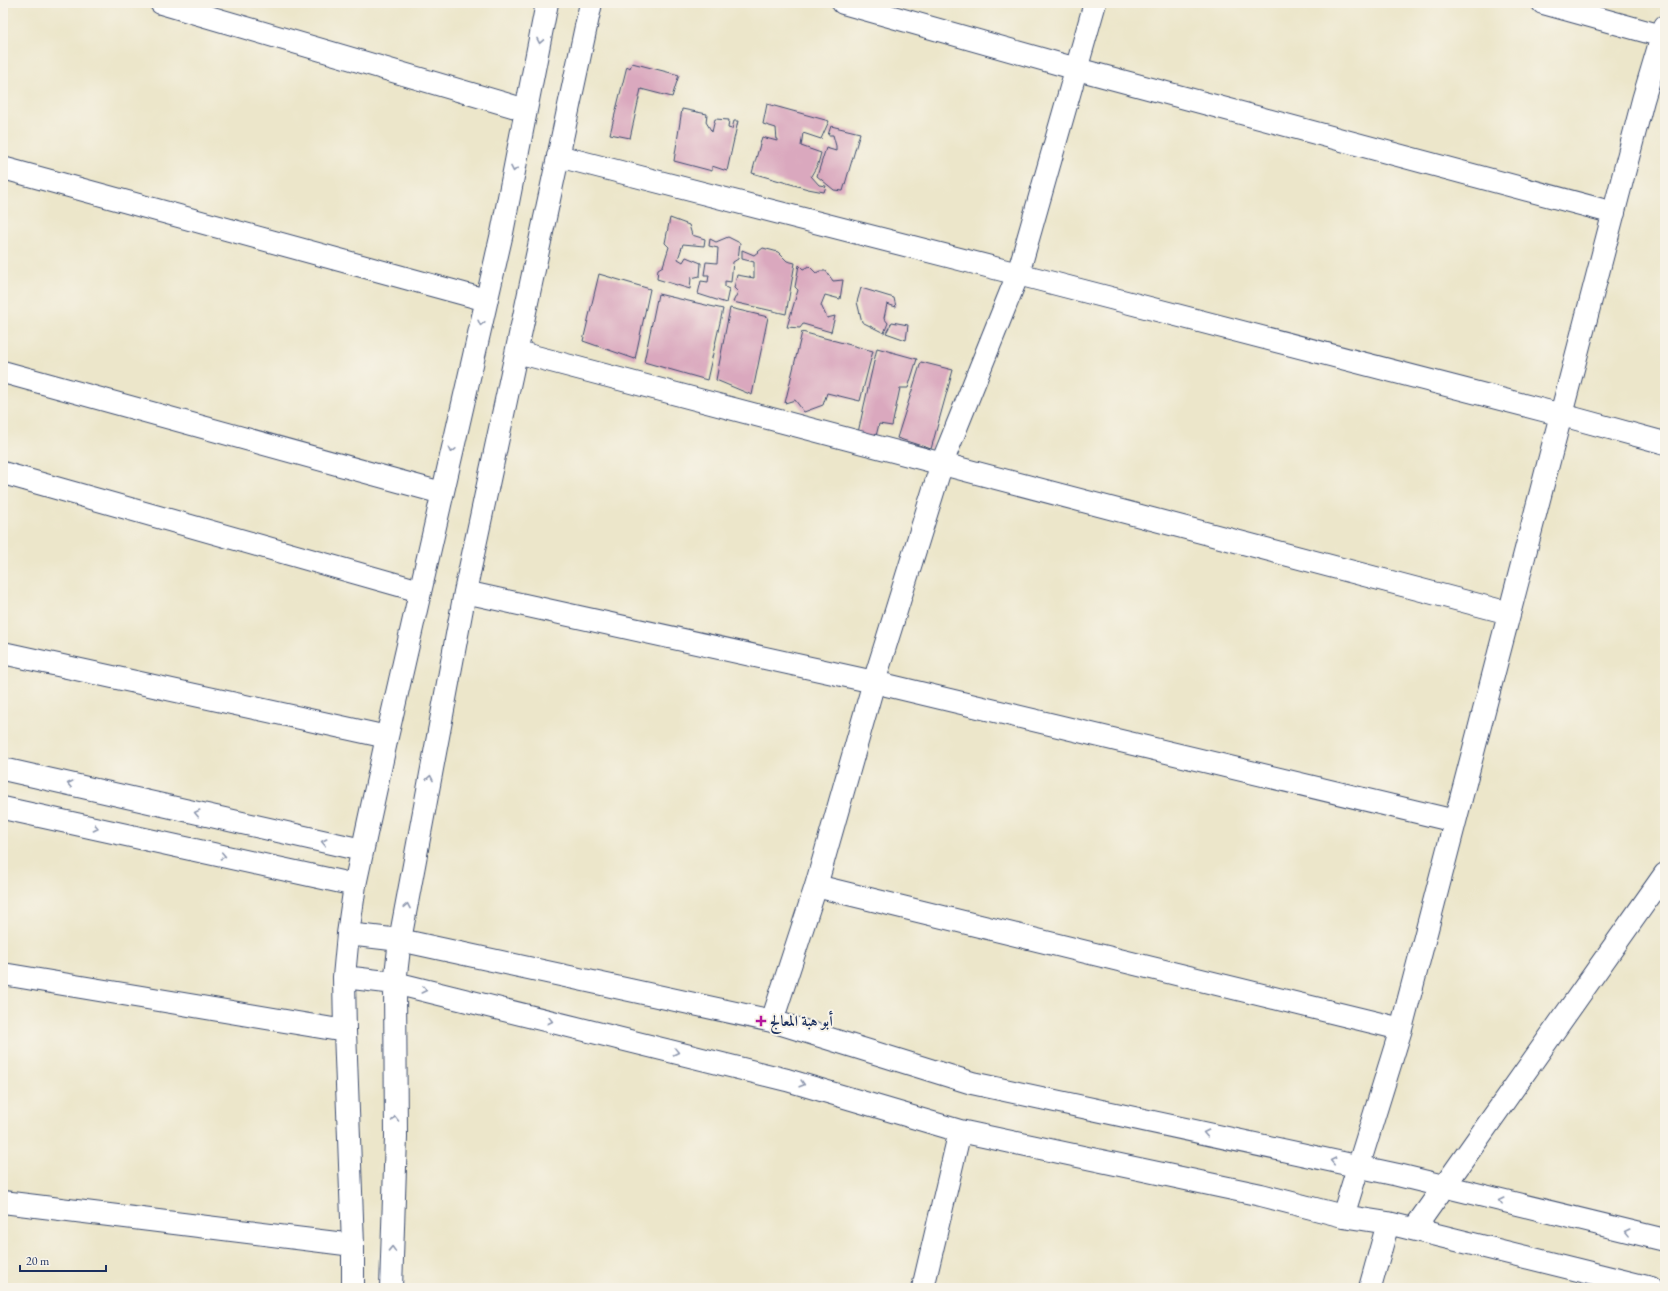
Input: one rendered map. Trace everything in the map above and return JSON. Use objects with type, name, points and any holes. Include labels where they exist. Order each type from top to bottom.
[{"type":"street","points":[[161,3],[526,110]]},
{"type":"street","points":[[353,1288],[353,1245],[344,1031],[344,977],[355,885],[442,493],[502,233],[547,3]]},
{"type":"street","points":[[391,1288],[396,1137],[395,983],[400,940],[465,592],[591,3]]},
{"type":"street","points":[[843,3],[1077,69],[1614,213]]},
{"type":"street","points":[[772,1021],[816,886],[874,682],[942,463],[1018,274],[1096,3]]},
{"type":"street","points":[[1343,1216],[1401,1029],[1614,213],[1660,65],[1663,31],[1544,3]]},
{"type":"street","points":[[558,156],[1562,415],[1665,443]]},
{"type":"street","points":[[3,168],[486,300]]},
{"type":"street","points":[[517,352],[1509,613]]},
{"type":"street","points":[[3,372],[442,493]]},
{"type":"street","points":[[3,473],[420,591]]},
{"type":"street","points":[[465,592],[874,682],[1455,821]]},
{"type":"street","points":[[3,654],[387,737]]},
{"type":"street","points":[[3,769],[362,850]]},
{"type":"street","points":[[3,808],[355,885]]},
{"type":"street","points":[[1414,1229],[1665,874]]},
{"type":"street","points":[[816,886],[1401,1029]]},
{"type":"street","points":[[348,934],[400,940],[772,1021],[972,1083],[1398,1175],[1665,1240]]},
{"type":"street","points":[[3,974],[344,1031]]},
{"type":"street","points":[[344,977],[395,983],[787,1080],[960,1131],[1261,1195],[1343,1216],[1388,1223],[1640,1287]]},
{"type":"street","points":[[923,1288],[960,1131]]},
{"type":"street","points":[[3,1202],[353,1245]]},
{"type":"street","points":[[1369,1286],[1388,1223]]},
{"type":"building","points":[[632,63],[679,75],[672,97],[641,89],[630,138],[610,134],[627,66],[630,68]]},
{"type":"building","points":[[767,104],[829,121],[821,139],[803,133],[801,146],[821,153],[818,164],[811,176],[819,185],[826,186],[824,192],[752,173],[762,137],[777,141],[776,128],[763,124]]},
{"type":"building","points":[[682,109],[707,114],[706,122],[712,132],[715,119],[729,120],[728,128],[732,129],[734,121],[738,121],[727,171],[712,166],[712,171],[674,161]]},
{"type":"building","points":[[831,126],[860,133],[843,191],[834,190],[817,176],[826,148],[836,151],[833,135],[828,135]]},
{"type":"building","points":[[670,218],[689,225],[692,235],[705,239],[704,246],[683,244],[678,259],[683,262],[686,257],[701,263],[700,276],[691,278],[690,289],[657,279],[658,269],[663,266],[669,247],[665,243]]},
{"type":"building","points":[[728,237],[740,243],[738,259],[733,262],[731,282],[725,281],[725,287],[729,289],[726,303],[698,294],[701,281],[708,282],[709,275],[704,275],[706,262],[717,263],[718,248],[709,246],[710,239],[716,242]]},
{"type":"building","points":[[763,248],[778,252],[787,261],[795,263],[786,314],[733,302],[738,292],[734,288],[737,275],[754,278],[754,262],[742,259],[742,250],[754,255]]},
{"type":"building","points":[[799,265],[803,269],[809,266],[816,273],[826,271],[833,281],[843,280],[840,299],[825,295],[821,305],[827,318],[835,316],[831,332],[803,324],[800,328],[787,327],[798,290],[795,287]]},
{"type":"building","points":[[599,274],[650,289],[635,359],[583,341]]},
{"type":"building","points":[[861,288],[894,298],[896,307],[887,304],[884,318],[888,323],[884,333],[862,322],[857,302]]},
{"type":"building","points":[[658,294],[723,309],[707,380],[644,362]]},
{"type":"building","points":[[730,308],[768,317],[752,395],[716,380]]},
{"type":"building","points":[[892,322],[908,325],[906,340],[886,333]]},
{"type":"building","points":[[802,332],[873,351],[860,401],[827,393],[823,405],[804,412],[795,400],[785,403]]},
{"type":"building","points":[[877,348],[917,359],[908,388],[900,388],[892,426],[879,424],[875,440],[857,437]]},
{"type":"building","points":[[921,362],[953,370],[931,449],[897,438]]},
{"type":"place","name":"أبو هبة المعالج","points":[[761,1021]]}]
